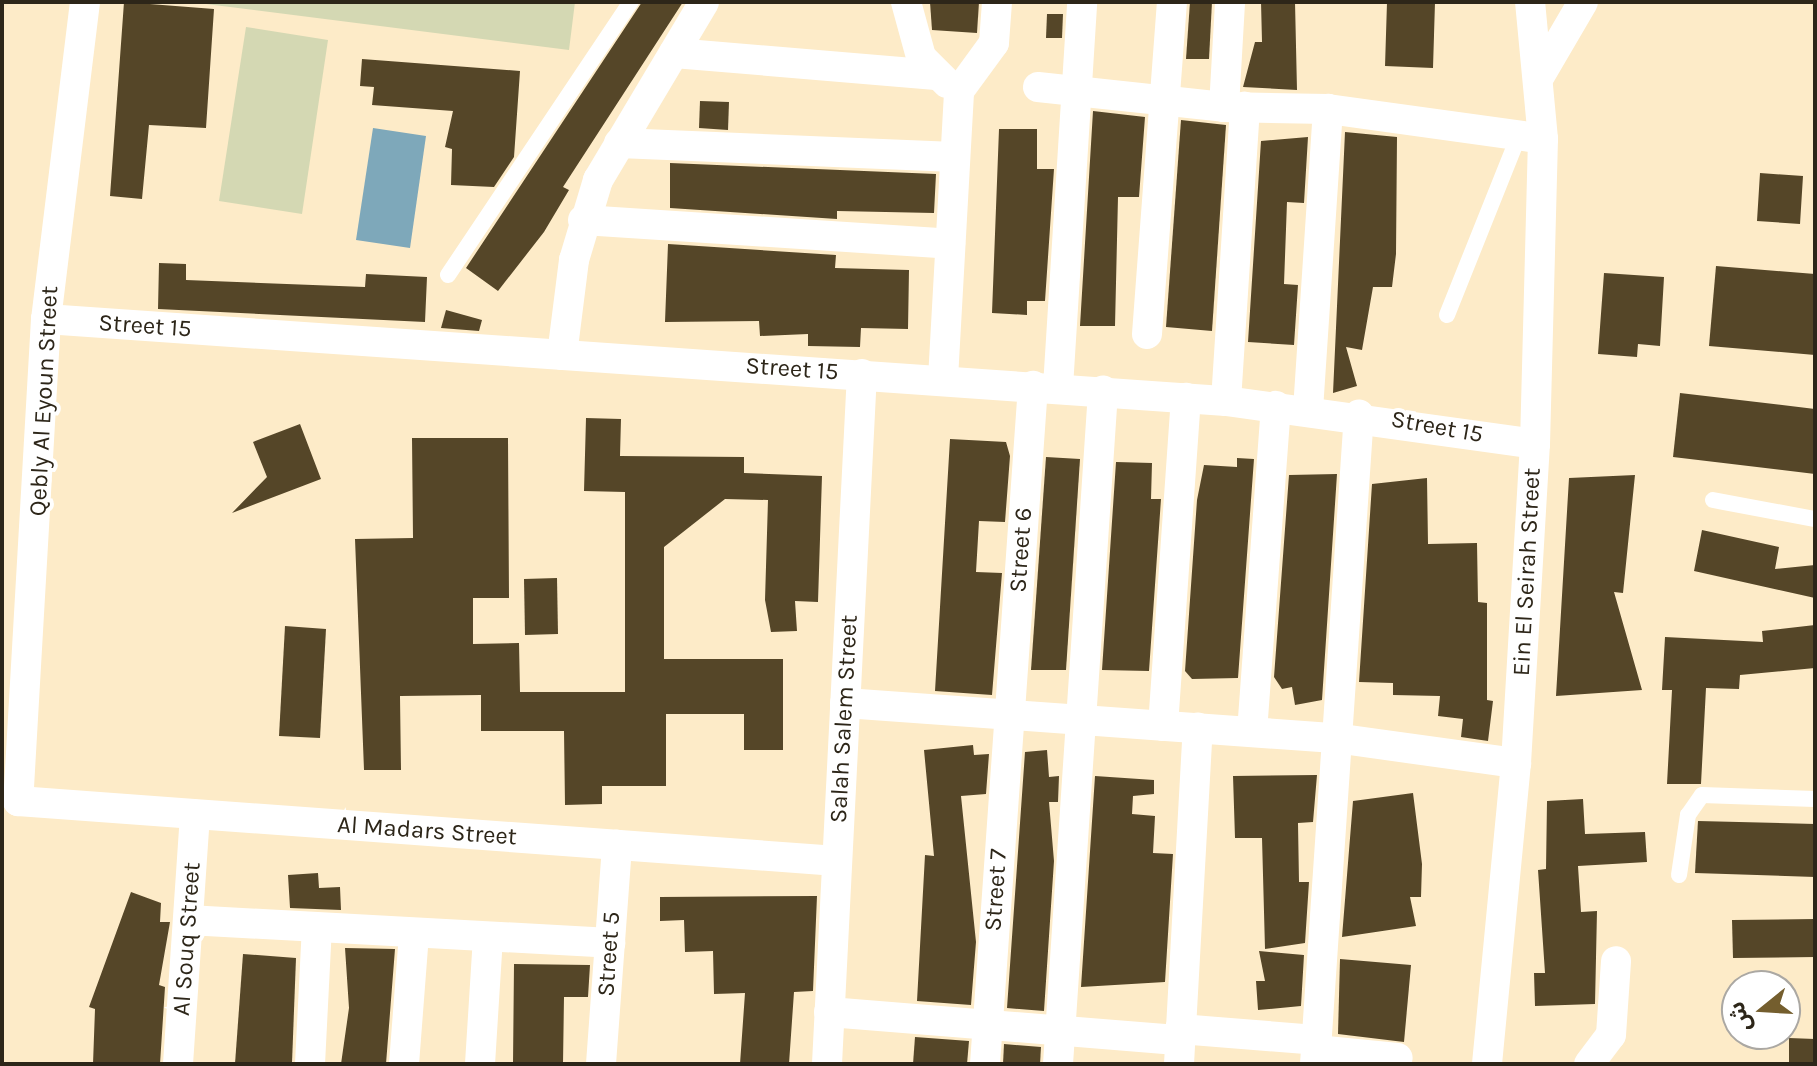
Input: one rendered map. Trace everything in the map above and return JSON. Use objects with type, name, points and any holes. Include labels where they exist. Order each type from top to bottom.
[{"type":"street","name":"Qebly Al Eyoun Street","points":[[18,801],[46,319],[85,2]]},
{"type":"street","points":[[562,355],[583,220],[619,143],[704,2]]},
{"type":"street","points":[[906,2],[910,34],[948,83],[955,157],[943,379]]},
{"type":"street","points":[[674,53],[948,83],[994,43],[997,2]]},
{"type":"street","name":"Street 6","points":[[1008,715],[1076,91],[1082,2]]},
{"type":"street","points":[[1147,334],[1172,2]]},
{"type":"street","points":[[1226,401],[1234,107],[1230,2]]},
{"type":"street","name":"Ein El Seirah Street","points":[[1487,1064],[1516,763],[1535,444],[1531,137],[1538,79],[1530,2]]},
{"type":"street","points":[[1538,79],[1583,2]]},
{"type":"street","points":[[1038,87],[1165,103],[1328,109],[1531,137]]},
{"type":"street","points":[[1308,410],[1328,109]]},
{"type":"street","points":[[619,143],[955,157]]},
{"type":"street","points":[[583,220],[950,244]]},
{"type":"street","name":"Street 15","points":[[46,319],[1226,401],[1359,414],[1535,444]]},
{"type":"street","name":"Salah Salem Street","points":[[827,1064],[862,374]]},
{"type":"street","points":[[1058,1064],[1103,391]]},
{"type":"street","points":[[1163,726],[1186,398]]},
{"type":"street","points":[[1252,732],[1276,406]]},
{"type":"street","points":[[1316,1051],[1359,414]]},
{"type":"street","points":[[845,703],[1335,738],[1516,763]]},
{"type":"street","name":"Street 7","points":[[985,1064],[1008,715]]},
{"type":"street","points":[[1180,1044],[1198,728]]},
{"type":"street","name":"Al Madars Street","points":[[18,801],[837,861]]},
{"type":"street","name":"Al Souq Street","points":[[178,1064],[195,815]]},
{"type":"street","name":"Street 5","points":[[601,1064],[617,845]]},
{"type":"street","points":[[188,920],[610,943]]},
{"type":"street","points":[[310,1064],[317,928]]},
{"type":"street","points":[[404,1064],[414,933]]},
{"type":"street","points":[[480,1064],[488,937]]},
{"type":"street","points":[[1589,1064],[1611,1035],[1616,961]]},
{"type":"street","points":[[829,1012],[1059,1030],[1180,1044],[1398,1058]]},
{"type":"lane","points":[[448,275],[631,2]]},
{"type":"lane","points":[[1447,315],[1531,137]]},
{"type":"lane","points":[[1713,500],[1815,519]]},
{"type":"lane","points":[[1679,875],[1688,815],[1702,795],[1815,799]]},
{"type":"green space","points":[[190,2],[575,2],[569,50]]},
{"type":"green space","points":[[246,27],[328,40],[302,214],[219,201]]},
{"type":"water","points":[[373,128],[426,136],[410,248],[356,240]]},
{"type":"building","points":[[124,2],[214,9],[206,128],[149,125],[142,199],[110,196]]},
{"type":"building","points":[[642,2],[683,2],[563,187],[569,190],[544,232],[498,291],[466,268]]},
{"type":"building","points":[[930,2],[979,2],[977,33],[932,30]]},
{"type":"building","points":[[1190,2],[1212,2],[1209,59],[1186,59]]},
{"type":"building","points":[[1261,2],[1295,2],[1297,90],[1243,87],[1255,42],[1262,42]]},
{"type":"building","points":[[1387,2],[1435,2],[1433,68],[1385,66]]},
{"type":"building","points":[[1047,14],[1063,14],[1062,38],[1046,38]]},
{"type":"building","points":[[362,59],[520,71],[514,157],[494,187],[451,185],[452,149],[445,147],[453,111],[372,105],[374,87],[360,86]]},
{"type":"building","points":[[700,101],[729,102],[728,130],[699,128]]},
{"type":"building","points":[[1093,111],[1145,117],[1139,197],[1118,197],[1115,326],[1080,326]]},
{"type":"building","points":[[1181,120],[1226,125],[1212,331],[1166,327]]},
{"type":"building","points":[[999,129],[1037,129],[1037,169],[1054,169],[1045,301],[1027,301],[1027,315],[992,313]]},
{"type":"building","points":[[1345,132],[1397,137],[1396,254],[1392,287],[1373,287],[1362,350],[1346,347],[1357,386],[1333,393]]},
{"type":"building","points":[[1308,137],[1304,203],[1287,202],[1284,284],[1298,285],[1294,345],[1248,342],[1261,141]]},
{"type":"building","points":[[670,163],[936,174],[934,213],[837,211],[837,219],[670,208]]},
{"type":"building","points":[[1760,173],[1803,176],[1800,224],[1757,221]]},
{"type":"building","points":[[668,244],[836,255],[835,268],[909,270],[908,329],[861,328],[860,347],[808,346],[808,334],[760,336],[759,321],[665,322]]},
{"type":"building","points":[[159,263],[186,264],[186,280],[365,287],[366,274],[427,277],[425,322],[158,309]]},
{"type":"building","points":[[1716,266],[1815,274],[1815,355],[1709,346]]},
{"type":"building","points":[[1604,273],[1664,277],[1660,346],[1638,344],[1637,357],[1598,354]]},
{"type":"building","points":[[446,310],[482,320],[479,331],[441,328]]},
{"type":"building","points":[[1680,393],[1815,409],[1815,474],[1673,457]]},
{"type":"building","points":[[586,418],[621,419],[620,456],[744,457],[744,473],[822,476],[818,602],[795,601],[797,631],[771,632],[765,600],[768,500],[725,499],[664,547],[664,659],[783,659],[783,750],[744,750],[744,714],[666,714],[666,786],[602,786],[602,804],[565,805],[564,731],[481,731],[481,695],[400,696],[401,770],[364,770],[355,539],[413,538],[412,438],[508,438],[509,598],[473,598],[473,644],[519,643],[520,692],[625,692],[625,492],[584,491]]},
{"type":"building","points":[[300,424],[321,479],[232,513],[267,477],[253,442]]},
{"type":"building","points":[[950,439],[1006,442],[1010,456],[1005,522],[979,521],[976,572],[1002,573],[992,695],[935,691]]},
{"type":"building","points":[[1046,457],[1080,459],[1066,670],[1031,670]]},
{"type":"building","points":[[1237,458],[1254,459],[1238,678],[1192,679],[1185,671],[1197,500],[1204,465],[1237,467]]},
{"type":"building","points":[[1116,462],[1152,463],[1151,499],[1161,499],[1149,671],[1102,670]]},
{"type":"building","points":[[1337,474],[1322,700],[1295,705],[1292,687],[1282,689],[1274,677],[1289,475]]},
{"type":"building","points":[[1635,475],[1623,593],[1614,592],[1642,690],[1556,696],[1569,478]]},
{"type":"building","points":[[1427,478],[1428,544],[1477,543],[1478,602],[1487,603],[1487,700],[1493,701],[1488,741],[1461,737],[1463,719],[1438,716],[1440,696],[1393,695],[1393,683],[1359,682],[1372,484]]},
{"type":"building","points":[[1702,530],[1779,547],[1775,569],[1815,565],[1815,598],[1694,571]]},
{"type":"building","points":[[557,578],[558,634],[525,635],[524,579]]},
{"type":"building","points":[[1815,625],[1815,668],[1740,675],[1739,689],[1706,688],[1701,784],[1667,784],[1672,690],[1662,690],[1665,637],[1763,642],[1762,631]]},
{"type":"building","points":[[285,626],[326,629],[320,738],[279,736]]},
{"type":"building","points":[[973,745],[974,755],[989,754],[986,794],[961,796],[976,942],[971,1005],[917,1001],[925,855],[934,856],[924,750]]},
{"type":"building","points":[[1047,750],[1049,777],[1059,776],[1058,802],[1049,802],[1054,861],[1044,1011],[1007,1008],[1025,752]]},
{"type":"building","points":[[1317,775],[1313,822],[1298,823],[1299,882],[1309,882],[1305,943],[1265,949],[1262,838],[1235,838],[1233,776]]},
{"type":"building","points":[[1095,776],[1154,780],[1154,794],[1133,796],[1132,814],[1155,816],[1153,853],[1173,854],[1165,982],[1081,987]]},
{"type":"building","points":[[1413,793],[1422,864],[1421,897],[1410,897],[1416,926],[1342,937],[1353,801]]},
{"type":"building","points":[[1583,799],[1585,834],[1645,832],[1647,862],[1578,866],[1581,912],[1597,911],[1595,1004],[1535,1006],[1534,973],[1545,973],[1538,870],[1546,869],[1547,801]]},
{"type":"building","points":[[1698,821],[1815,824],[1815,877],[1695,873]]},
{"type":"building","points":[[318,873],[319,888],[340,887],[341,910],[290,908],[288,875]]},
{"type":"building","points":[[131,892],[161,903],[160,922],[170,922],[159,985],[165,987],[160,1064],[93,1064],[95,1009],[89,1007]]},
{"type":"building","points":[[817,896],[813,991],[794,992],[789,1064],[740,1064],[745,993],[714,994],[713,951],[685,952],[684,920],[660,921],[660,897]]},
{"type":"building","points":[[1815,919],[1815,957],[1733,958],[1732,920]]},
{"type":"building","points":[[345,948],[395,949],[386,1064],[341,1064],[349,1008]]},
{"type":"building","points":[[1259,951],[1304,955],[1301,1006],[1258,1010],[1256,981],[1265,981]]},
{"type":"building","points":[[243,954],[296,958],[292,1063],[235,1064]]},
{"type":"building","points":[[1340,959],[1411,965],[1404,1042],[1338,1034]]},
{"type":"building","points":[[514,964],[590,965],[588,997],[564,997],[563,1064],[513,1064]]},
{"type":"building","points":[[915,1037],[969,1041],[967,1064],[913,1064]]},
{"type":"building","points":[[1801,1038],[1815,1039],[1815,1064],[1789,1064],[1789,1050],[1801,1050]]},
{"type":"building","points":[[1004,1044],[1041,1047],[1040,1064],[1003,1064]]}]
